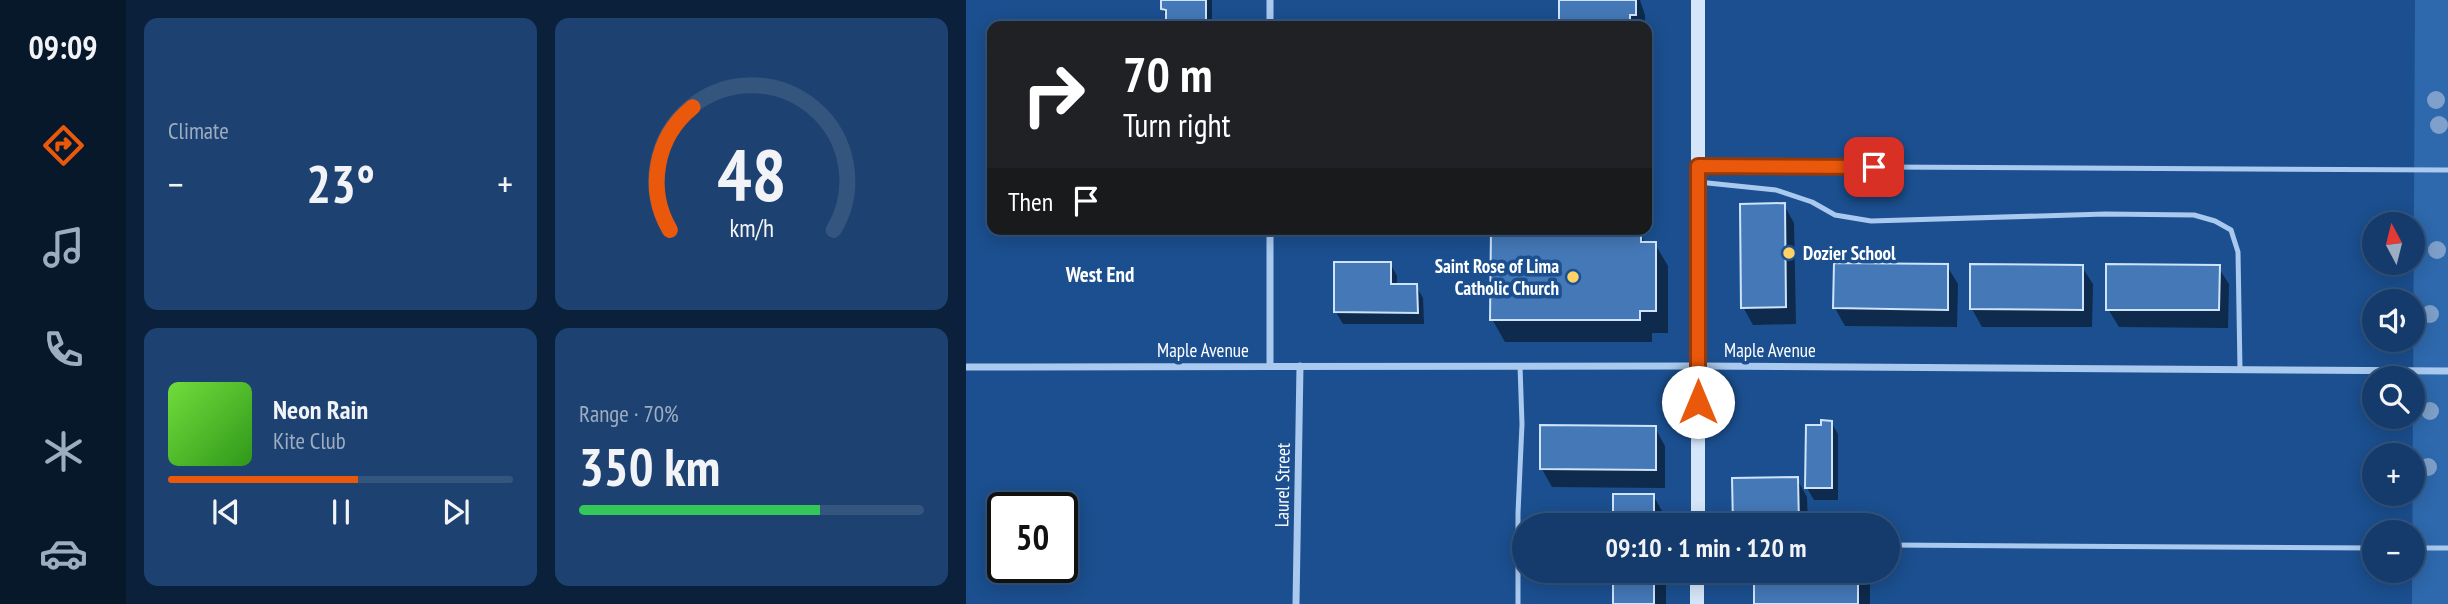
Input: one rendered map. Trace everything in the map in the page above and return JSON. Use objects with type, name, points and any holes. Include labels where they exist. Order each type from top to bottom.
[{"type":"main road","points":[[1698,0],[1698,513]]},
{"type":"main road","points":[[1697,583],[1697,604]]},
{"type":"street","points":[[1270,0],[1270,21]]},
{"type":"street","points":[[1270,235],[1270,366]]},
{"type":"street","name":"Laurel Street","points":[[1296,604],[1300,366]]},
{"type":"street","name":"Maple Avenue","points":[[966,367],[1698,366],[2448,371]]},
{"type":"lane","points":[[1698,166],[2448,170]]},
{"type":"lane","points":[[1698,182],[1776,190],[1812,202],[1835,215],[1871,221],[2105,214],[2194,215],[2215,221],[2231,230],[2238,252],[2241,369]]},
{"type":"lane","points":[[1518,604],[1522,424],[1520,366]]},
{"type":"lane","points":[[1900,545],[2362,548]]},
{"type":"lane","points":[[2425,548],[2448,548]]},
{"type":"shaded area","points":[[2415,0],[2448,0],[2448,604],[2412,604],[2412,583],[2425,583],[2425,520],[2412,520],[2412,506],[2425,506],[2425,443],[2413,443],[2413,429],[2425,429],[2425,366],[2413,366],[2413,352],[2425,352],[2425,289],[2414,289],[2414,275],[2426,275],[2426,212],[2414,212]]},
{"type":"building","points":[[1161,0],[1206,0],[1206,21],[1166,21],[1166,10],[1161,9]]},
{"type":"building","points":[[1559,0],[1636,0],[1636,15],[1630,15],[1630,21],[1559,21]]},
{"type":"building","points":[[1785,203],[1786,307],[1741,308],[1740,204]]},
{"type":"building","name":"Saint Rose of Lima Catholic Church","points":[[1491,235],[1641,235],[1641,242],[1656,242],[1656,311],[1640,311],[1640,320],[1490,320]]},
{"type":"building","points":[[1334,262],[1391,262],[1391,284],[1417,284],[1418,313],[1334,312]]},
{"type":"building","points":[[1834,263],[1948,264],[1948,310],[1833,308]]},
{"type":"building","points":[[1970,264],[2083,265],[2083,310],[1970,309]]},
{"type":"building","points":[[2106,264],[2220,265],[2219,310],[2106,310]]},
{"type":"building","points":[[1821,420],[1832,421],[1832,488],[1805,488],[1806,425],[1821,425]]},
{"type":"building","points":[[1540,425],[1656,426],[1656,470],[1540,469]]},
{"type":"building","points":[[1798,477],[1799,513],[1733,513],[1732,478]]},
{"type":"building","points":[[1613,494],[1654,494],[1654,513],[1613,513]]},
{"type":"building","points":[[1613,583],[1654,583],[1654,604],[1613,604]]},
{"type":"building","points":[[1754,583],[1858,583],[1858,604],[1754,604]]},
{"type":"place","name":"Dozier School","points":[[1789,253]]},
{"type":"place","name":"Saint Rose of Lima Catholic Church","points":[[1573,277]]},
{"type":"district","name":"West End","points":[[1100,275]]},
{"type":"route","points":[[1698,402],[1698,166],[1874,167]]}]
